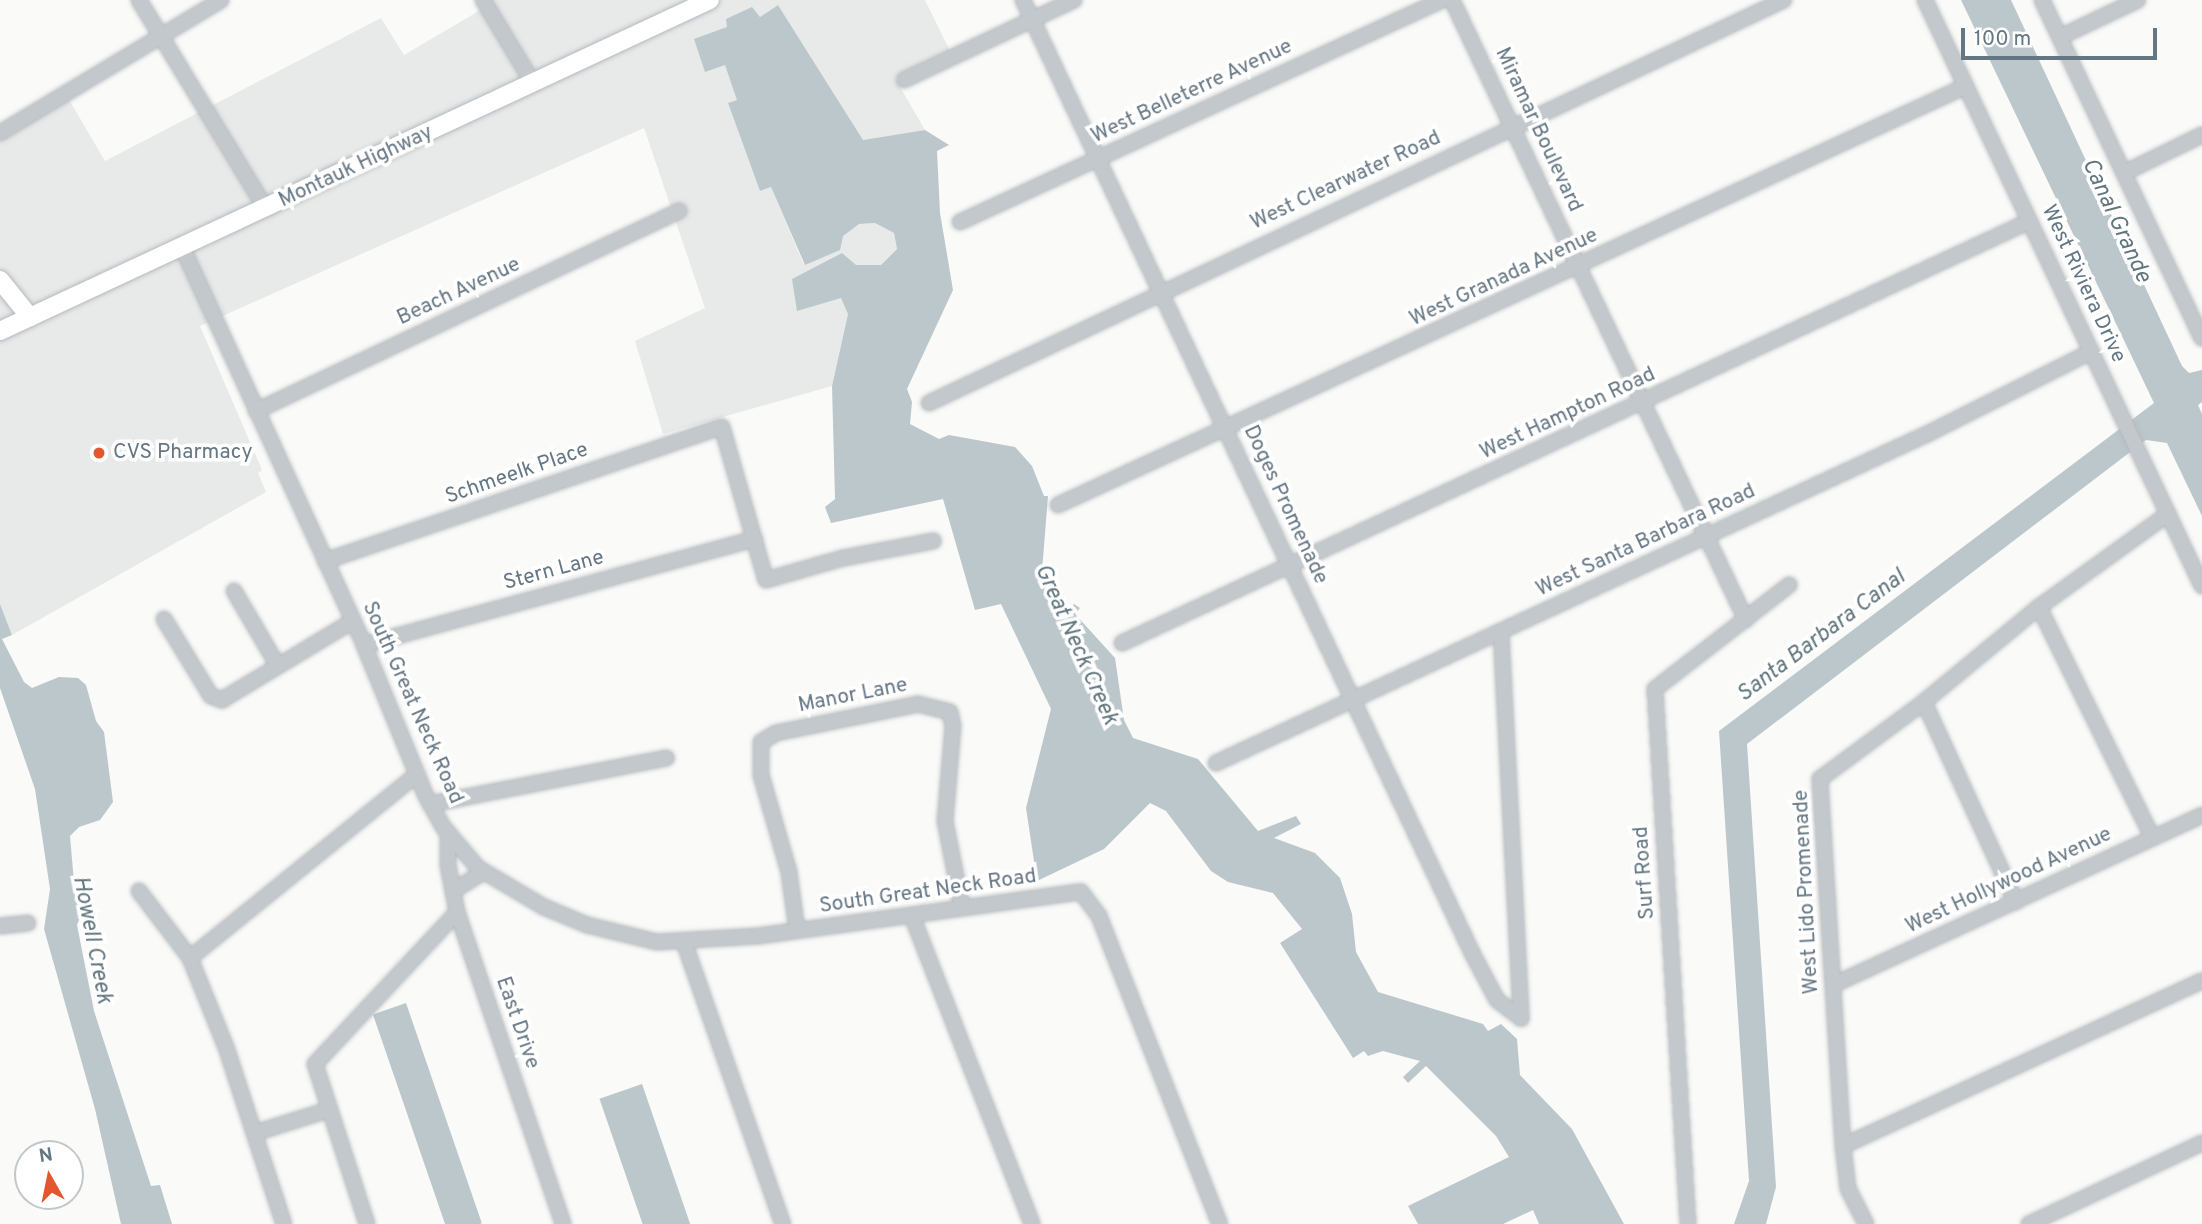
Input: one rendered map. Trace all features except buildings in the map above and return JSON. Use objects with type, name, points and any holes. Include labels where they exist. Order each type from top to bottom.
[{"type":"main road","name":"Montauk Highway","points":[[0,331],[710,0]]},
{"type":"main road","points":[[0,280],[30,317]]},
{"type":"street","points":[[139,0],[266,209]]},
{"type":"street","points":[[0,133],[221,0]]},
{"type":"street","points":[[483,0],[533,83]]},
{"type":"street","name":"Doges Promenade","points":[[1023,0],[1472,953],[1497,1000],[1521,1018],[1501,632]]},
{"type":"street","points":[[904,80],[1074,0]]},
{"type":"street","name":"West Belleterre Avenue","points":[[960,222],[1442,0]]},
{"type":"street","name":"Miramar Boulevard","points":[[1452,0],[1746,620]]},
{"type":"street","name":"West Clearwater Road","points":[[929,403],[1159,291],[1784,0]]},
{"type":"street","name":"West Riviera Drive","points":[[1925,0],[2202,586]]},
{"type":"street","points":[[2042,0],[2202,338]]},
{"type":"street","points":[[2060,37],[2138,0]]},
{"type":"street","name":"West Granada Avenue","points":[[1058,505],[1227,430],[1966,86]]},
{"type":"street","points":[[2124,173],[2202,135]]},
{"type":"street","name":"Beach Avenue","points":[[257,411],[679,211]]},
{"type":"street","name":"West Hampton Road","points":[[1122,643],[2030,220]]},
{"type":"street","name":"South Great Neck Road","points":[[183,248],[364,645],[430,804],[447,832],[484,872],[544,907],[587,925],[657,942],[684,942],[797,930],[1081,892],[1099,916],[1220,1224]]},
{"type":"street","points":[[2188,307],[2202,300]]},
{"type":"street","name":"West Santa Barbara Road","points":[[1216,763],[1707,536],[2091,352]]},
{"type":"street","name":"Schmeelk Place","points":[[325,561],[722,427],[755,539]]},
{"type":"street","name":"West Lido Promenade","points":[[1866,1224],[1848,1189],[1843,1146],[1820,779],[1924,702],[2039,607],[2168,514]]},
{"type":"street","points":[[755,539],[766,580],[843,558],[933,541]]},
{"type":"street","name":"Stern Lane","points":[[364,645],[755,539]]},
{"type":"street","name":"Surf Road","points":[[1688,1224],[1655,689],[1789,585]]},
{"type":"street","points":[[234,591],[278,666]]},
{"type":"street","points":[[2039,607],[2152,837]]},
{"type":"street","points":[[164,619],[211,696],[222,699],[353,621]]},
{"type":"street","points":[[1924,702],[2015,902]]},
{"type":"street","name":"Manor Lane","points":[[797,930],[789,872],[761,775],[761,742],[776,733],[918,704],[950,712],[953,726],[945,821],[962,907]]},
{"type":"street","points":[[430,804],[667,758]]},
{"type":"street","points":[[190,958],[417,774]]},
{"type":"street","name":"West Hollywood Avenue","points":[[1833,985],[2202,814]]},
{"type":"street","name":"East Drive","points":[[447,832],[457,912],[563,1224]]},
{"type":"street","points":[[453,891],[484,872]]},
{"type":"street","points":[[139,891],[190,958],[226,1047],[284,1224]]},
{"type":"street","points":[[367,1224],[315,1064],[457,912]]},
{"type":"street","points":[[912,916],[1032,1224]]},
{"type":"street","points":[[0,926],[27,923]]},
{"type":"street","points":[[684,942],[783,1224]]},
{"type":"street","points":[[1843,1146],[2202,981]]},
{"type":"street","points":[[256,1133],[328,1110]]},
{"type":"street","points":[[2029,1224],[2202,1143]]},
{"type":"shaded area","points":[[487,0],[925,0],[950,51],[895,78],[925,130],[863,140],[778,5],[760,17],[751,8],[727,27],[725,64],[738,100],[728,103],[760,191],[771,187],[804,265],[858,224],[875,223],[894,233],[897,249],[881,265],[809,271],[792,279],[842,298],[848,314],[832,386],[663,434],[635,341],[705,308],[644,128],[200,326],[262,470],[258,473],[266,492],[12,635],[0,604],[0,138],[68,98],[105,161],[381,18],[404,55],[489,5]]},
{"type":"water","points":[[1961,0],[2011,0],[2182,366],[2189,373],[2202,370],[2202,402],[2198,405],[2202,414],[2202,516],[2167,443],[2146,440],[1747,744],[1776,1187],[1766,1224],[1734,1224],[1749,1181],[1719,731],[2154,403]]},
{"type":"water","name":"Great Neck Creek","points":[[778,5],[863,140],[925,130],[949,145],[937,151],[940,213],[953,290],[907,389],[912,402],[910,424],[939,439],[949,435],[1015,447],[1032,466],[1044,496],[1048,496],[1042,571],[1052,592],[1068,609],[1074,604],[1080,608],[1075,614],[1115,658],[1124,720],[1133,738],[1198,759],[1258,831],[1296,816],[1301,824],[1274,838],[1315,853],[1340,878],[1352,914],[1356,952],[1378,992],[1483,1024],[1488,1031],[1501,1024],[1517,1039],[1520,1075],[1572,1129],[1624,1224],[1539,1224],[1533,1210],[1503,1224],[1418,1224],[1408,1206],[1509,1157],[1496,1136],[1426,1066],[1408,1083],[1403,1077],[1420,1061],[1383,1051],[1368,1056],[1364,1051],[1353,1058],[1280,943],[1302,929],[1273,893],[1228,882],[1211,871],[1166,811],[1150,803],[1104,849],[1037,881],[1026,808],[1051,709],[1001,604],[975,610],[943,499],[831,523],[825,507],[835,499],[832,386],[848,314],[841,298],[797,311],[792,279],[842,253],[856,265],[881,265],[897,249],[894,233],[875,223],[859,224],[843,236],[840,250],[805,265],[771,187],[760,191],[728,103],[737,100],[725,65],[705,72],[694,39],[727,27],[726,19],[752,7],[760,17]]},
{"type":"water","points":[[0,604],[12,635],[2,639],[24,682],[32,688],[59,677],[78,678],[86,685],[96,721],[104,732],[113,802],[100,820],[79,827],[70,836],[75,894],[82,912],[77,925],[94,1011],[151,1186],[160,1185],[172,1224],[121,1224],[95,1109],[44,929],[50,889],[35,789],[0,688]]},
{"type":"water","points":[[406,1003],[482,1223],[445,1224],[373,1014]]},
{"type":"water","points":[[642,1084],[690,1224],[643,1224],[599,1099]]},
{"type":"place","name":"CVS Pharmacy","points":[[99,453]]},
{"type":"water label","name":"Canal Grande","points":[[2115,221]]},
{"type":"water label","name":"Santa Barbara Canal","points":[[1822,637]]},
{"type":"water label","name":"Howell Creek","points":[[91,940]]}]
